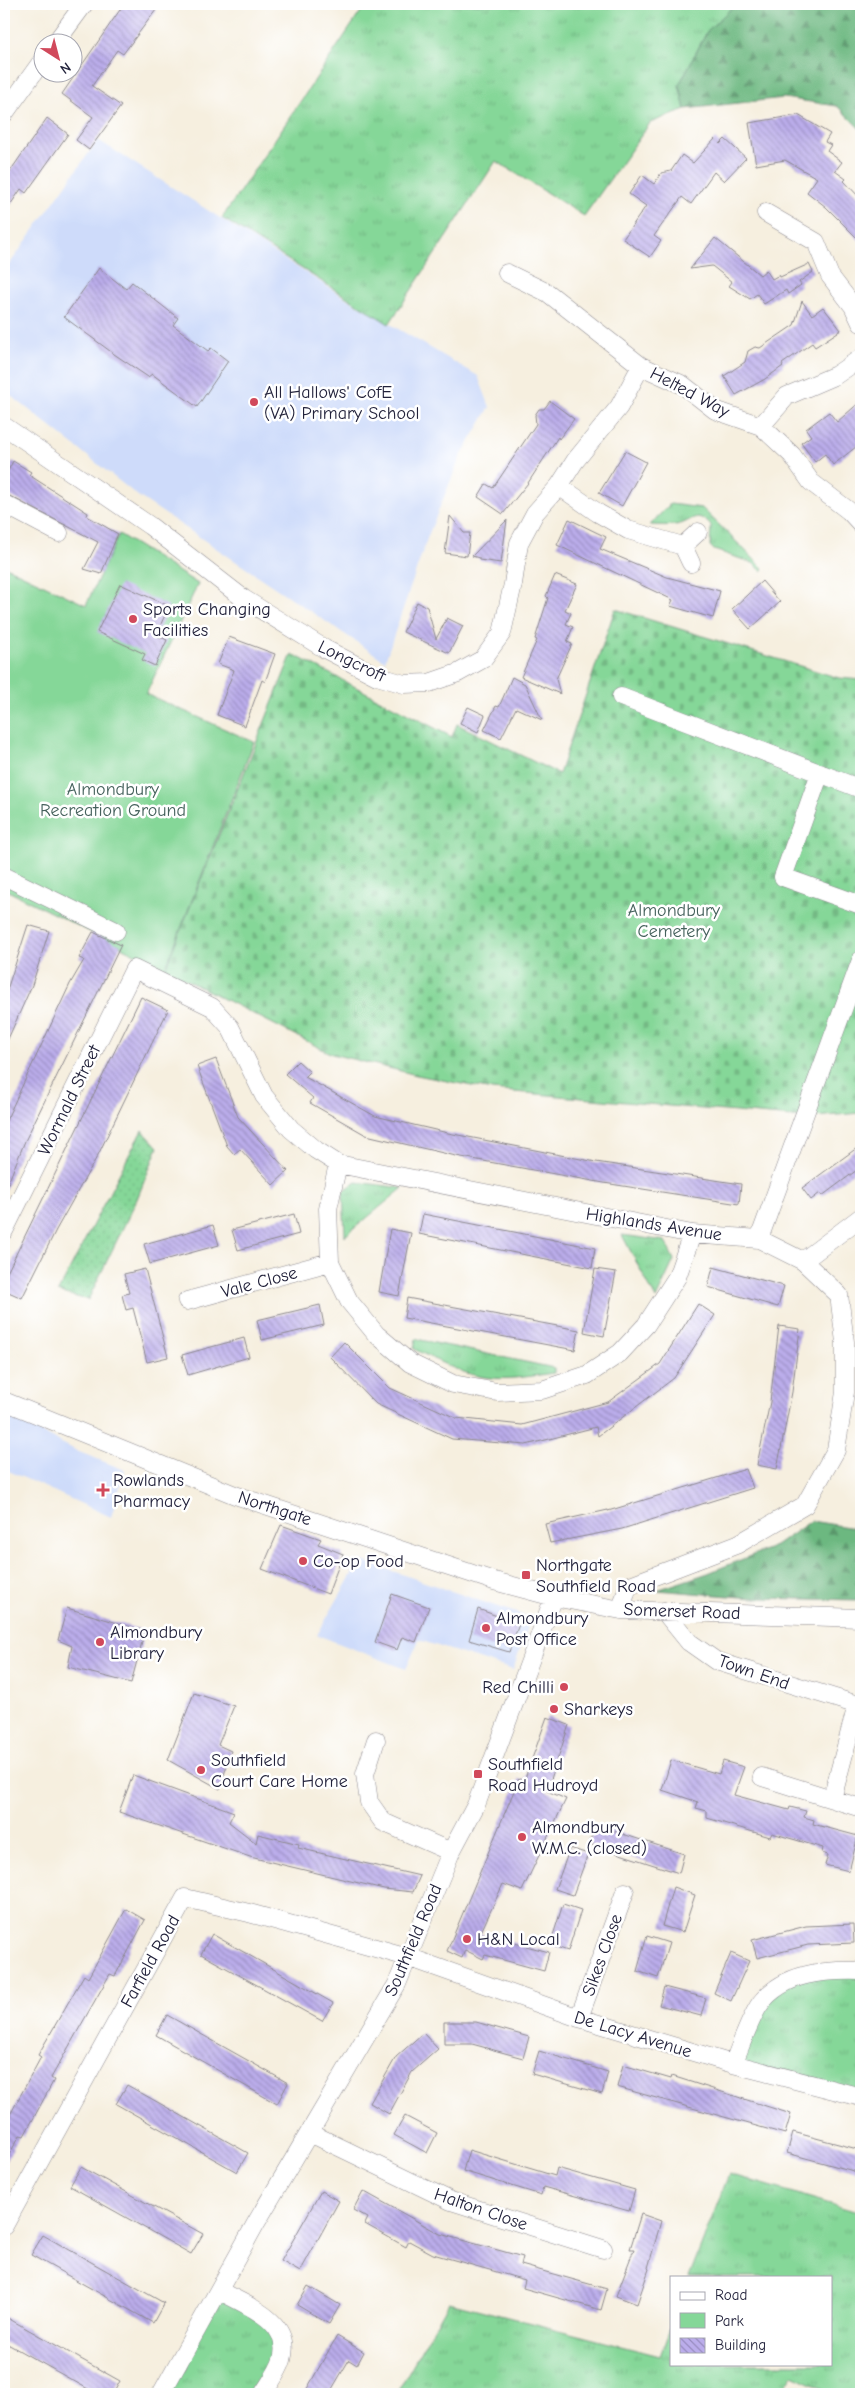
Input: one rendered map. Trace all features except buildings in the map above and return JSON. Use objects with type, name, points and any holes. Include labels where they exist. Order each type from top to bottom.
[{"type":"street","points":[[63,32],[84,4]]},
{"type":"street","points":[[4,114],[32,75]]},
{"type":"street","points":[[766,213],[816,242],[830,276],[853,306],[861,323]]},
{"type":"street","name":"Helted Way","points":[[507,273],[548,293],[641,366],[684,385],[715,410],[760,426],[792,455],[811,482],[849,511],[861,524]]},
{"type":"street","points":[[760,426],[787,396],[836,375],[861,358]]},
{"type":"street","name":"Longcroft","points":[[4,426],[150,526],[244,599],[325,649],[377,676],[404,684],[429,683],[458,673],[483,659],[502,633],[513,584],[519,543],[535,513],[559,486],[575,461],[619,407],[641,366]]},
{"type":"street","points":[[559,486],[598,513],[628,530],[683,546],[691,563]]},
{"type":"street","points":[[4,504],[60,533]]},
{"type":"street","points":[[683,546],[698,532]]},
{"type":"street","points":[[621,697],[861,789]]},
{"type":"street","points":[[820,773],[783,877],[861,905]]},
{"type":"street","points":[[4,876],[116,931]]},
{"type":"street","points":[[759,1239],[861,960]]},
{"type":"street","name":"Highlands Avenue","points":[[134,969],[212,1007],[230,1027],[264,1096],[291,1129],[316,1150],[338,1164],[692,1234],[759,1239],[803,1261],[839,1295],[844,1342],[845,1392],[836,1450],[805,1505],[738,1544],[628,1586],[621,1610]]},
{"type":"street","name":"Wormald Street","points":[[4,1231],[134,969]]},
{"type":"street","points":[[338,1164],[328,1209],[330,1262],[354,1308],[376,1334],[410,1363],[453,1384],[497,1392],[542,1390],[588,1375],[620,1353],[646,1325],[677,1277],[692,1234]]},
{"type":"street","points":[[803,1261],[861,1217]]},
{"type":"street","name":"Vale Close","points":[[187,1301],[330,1262]]},
{"type":"street","name":"Northgate","points":[[4,1401],[235,1495],[494,1581],[554,1597]]},
{"type":"street","name":"Somerset Road","points":[[554,1597],[621,1610],[861,1618]]},
{"type":"street","name":"Southfield Road","points":[[161,2394],[256,2224],[397,1984],[450,1852],[476,1805],[554,1597]]},
{"type":"street","name":"Town End","points":[[664,1611],[689,1642],[716,1661],[859,1705]]},
{"type":"street","points":[[832,1799],[859,1705]]},
{"type":"street","points":[[376,1740],[365,1774],[369,1802],[383,1822],[450,1852]]},
{"type":"street","points":[[762,1777],[861,1808]]},
{"type":"street","name":"Sikes Close","points":[[579,2018],[625,1892]]},
{"type":"street","name":"Farfield Road","points":[[4,2226],[185,1898],[249,1913],[408,1957]]},
{"type":"street","name":"De Lacy Avenue","points":[[408,1957],[579,2018],[733,2064],[861,2097]]},
{"type":"street","points":[[733,2064],[760,2004],[788,1980],[829,1970],[861,1971]]},
{"type":"street","name":"Halton Close","points":[[310,2133],[451,2201],[603,2249]]},
{"type":"street","points":[[220,2291],[272,2320],[283,2339],[282,2360],[263,2394]]},
{"type":"shaded area","name":"All Hallows' CofE (VA) Primary School","points":[[98,140],[339,294],[478,376],[490,407],[460,458],[428,536],[385,661],[138,496],[4,390],[4,272]]},
{"type":"shaded area","points":[[4,1413],[79,1452],[125,1470],[111,1517],[4,1469]]},
{"type":"shaded area","points":[[360,1560],[531,1618],[513,1670],[419,1640],[406,1669],[317,1635]]},
{"type":"green space","points":[[366,4],[736,4],[708,30],[679,85],[685,109],[650,123],[584,216],[496,161],[389,324],[222,218]]},
{"type":"green space","points":[[736,4],[861,4],[861,130],[837,106],[784,98],[685,109],[679,85],[708,30]]},
{"type":"green space","points":[[670,504],[702,508],[764,569],[762,571],[753,563],[714,550],[710,546],[711,526],[701,518],[697,517],[675,525],[650,525]]},
{"type":"green space","name":"Almondbury Recreation Ground","points":[[119,534],[198,584],[146,694],[254,742],[165,969],[4,889],[4,566],[86,605]]},
{"type":"green space","name":"Almondbury Cemetery","points":[[615,609],[839,678],[861,680],[861,1113],[803,1118],[492,1090],[417,1075],[332,1054],[165,969],[292,654],[452,737],[457,724],[559,774]]},
{"type":"green space","points":[[142,1130],[158,1147],[137,1199],[88,1300],[58,1292]]},
{"type":"green space","points":[[356,1182],[403,1188],[345,1236],[343,1191]]},
{"type":"green space","points":[[622,1235],[665,1241],[674,1260],[656,1299]]},
{"type":"green space","points":[[416,1339],[554,1368],[554,1373],[510,1378],[474,1375],[448,1366],[414,1349]]},
{"type":"green space","points":[[811,1521],[861,1529],[861,1600],[754,1598],[657,1590],[708,1573],[775,1546]]},
{"type":"green space","points":[[861,1971],[861,2097],[733,2064],[760,2004],[788,1980]]},
{"type":"green space","points":[[729,2174],[861,2213],[861,2394],[834,2394],[793,2375],[780,2394],[396,2394],[449,2302],[660,2356],[670,2329],[670,2366],[832,2366],[832,2276],[689,2276]]},
{"type":"green space","points":[[224,2288],[283,2339],[262,2394],[161,2394]]},
{"type":"place","name":"All Hallows' CofE (VA) Primary School","points":[[254,402]]},
{"type":"place","name":"Sports Changing Facilities","points":[[133,619]]},
{"type":"place","name":"Rowlands Pharmacy","points":[[103,1490]]},
{"type":"place","name":"Co-op Food","points":[[303,1561]]},
{"type":"place","name":"Northgate Southfield Road","points":[[526,1575]]},
{"type":"place","name":"Almondbury Post Office","points":[[486,1628]]},
{"type":"place","name":"Almondbury Library","points":[[100,1642]]},
{"type":"place","name":"Red Chilli","points":[[564,1687]]},
{"type":"place","name":"Sharkeys","points":[[554,1709]]},
{"type":"place","name":"Southfield Court Care Home","points":[[201,1770]]},
{"type":"place","name":"Southfield Road Hudroyd","points":[[478,1774]]},
{"type":"place","name":"Almondbury W.M.C. (closed)","points":[[522,1837]]},
{"type":"place","name":"H&N Local","points":[[467,1939]]}]
